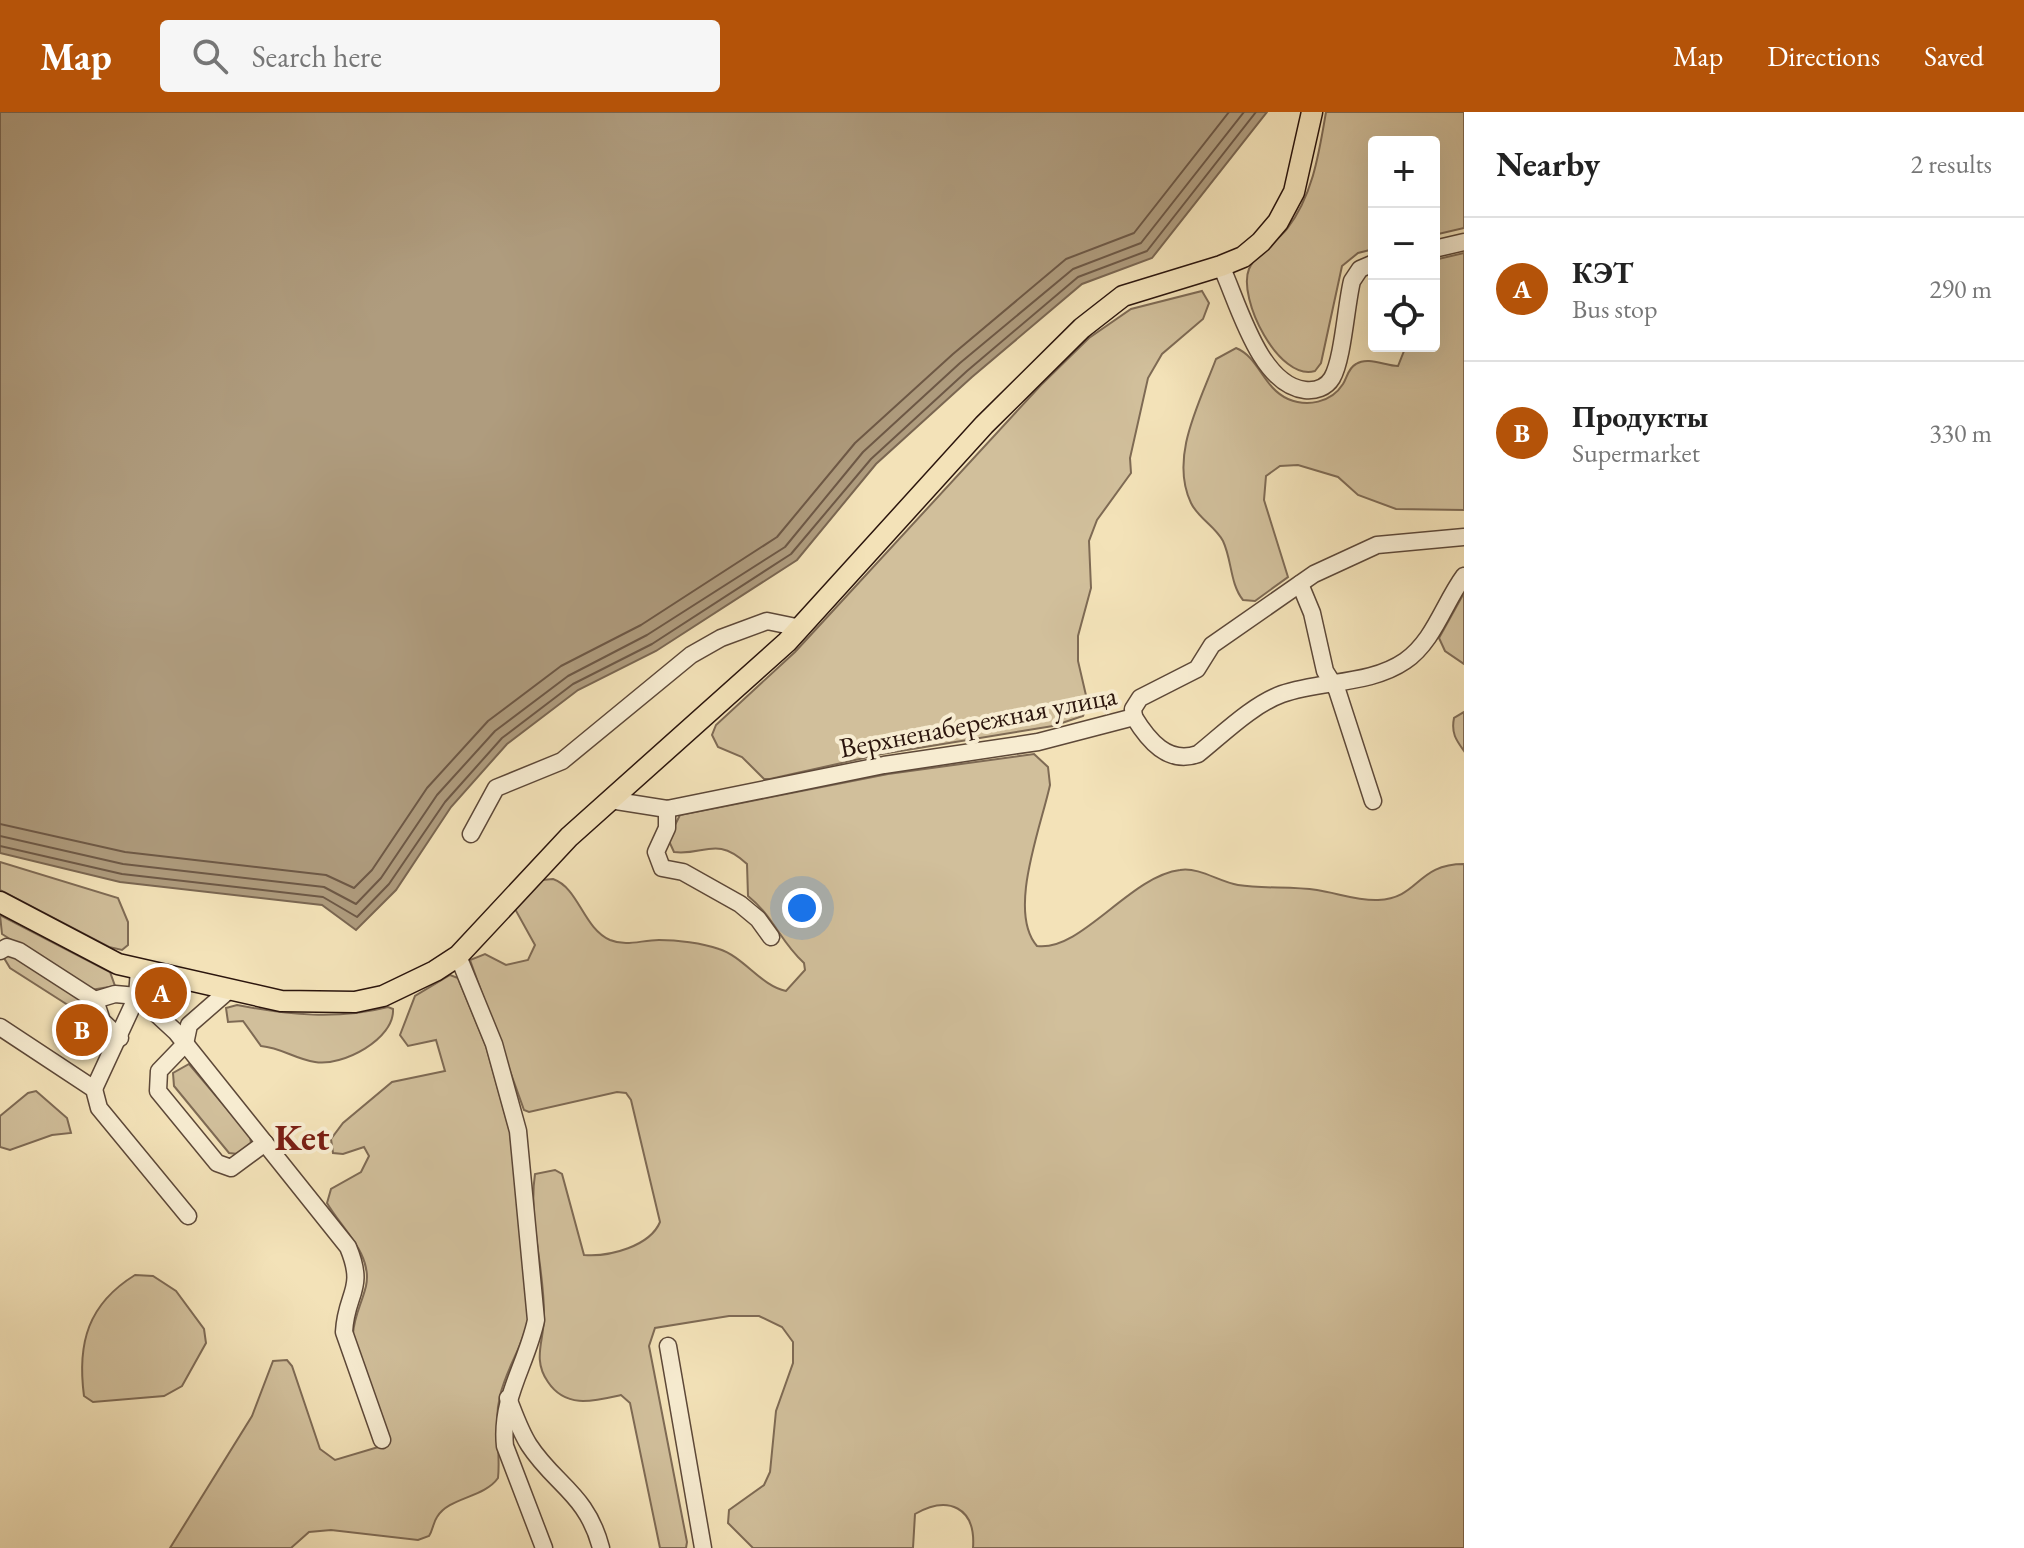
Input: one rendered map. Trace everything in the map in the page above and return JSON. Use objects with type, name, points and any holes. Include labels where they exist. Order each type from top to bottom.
[{"type":"main road","points":[[0,902],[118,964],[228,991],[304,1004],[355,1002],[411,984],[458,956],[533,873],[801,628],[984,425],[1082,328],[1123,296],[1243,257],[1278,222],[1294,192],[1312,112]]},
{"type":"street","points":[[1440,248],[1464,242]]},
{"type":"street","points":[[1221,266],[1248,330],[1273,373],[1294,388],[1314,390],[1333,377],[1356,273],[1368,266]]},
{"type":"street","points":[[1134,717],[1133,709],[1140,698],[1197,669],[1212,645],[1300,584],[1377,545],[1464,537]]},
{"type":"street","name":"Верхненабережная улица","points":[[610,800],[667,809],[884,765],[1038,742],[1134,717],[1145,734],[1165,752],[1186,758],[1198,754],[1274,698],[1333,681],[1377,675],[1409,658],[1431,633],[1464,576]]},
{"type":"street","points":[[1300,584],[1312,613],[1325,671],[1333,681],[1373,801]]},
{"type":"street","points":[[471,834],[496,788],[562,761],[691,655],[753,624],[783,622],[801,628]]},
{"type":"street","points":[[667,809],[667,828],[656,852],[662,868],[683,872],[740,904],[758,919],[771,937]]},
{"type":"street","points":[[0,951],[7,947],[19,951],[95,1000],[102,1021],[120,1038]]},
{"type":"street","points":[[458,956],[494,1044],[518,1131],[536,1320],[531,1342],[507,1397],[505,1446],[544,1548]]},
{"type":"street","points":[[139,970],[137,996],[94,1089],[99,1108],[188,1216]]},
{"type":"street","points":[[228,991],[189,1025],[185,1044],[159,1071],[155,1080],[158,1091],[217,1163],[231,1168],[239,1165],[265,1143]]},
{"type":"street","points":[[95,1000],[115,994],[137,996],[185,1044],[348,1247],[358,1279],[345,1315],[344,1332],[382,1440]]},
{"type":"street","points":[[0,1027],[94,1089]]},
{"type":"street","points":[[668,1346],[703,1548]]},
{"type":"street","points":[[507,1397],[529,1445],[574,1492],[596,1530],[601,1548]]},
{"type":"shaded area","points":[[1326,112],[1464,112],[1464,228],[1440,234],[1440,136],[1368,136],[1368,250],[1358,253],[1342,266],[1321,363],[1315,371],[1301,371],[1288,364],[1264,335],[1249,299],[1247,282],[1252,264],[1296,216],[1309,188]]},
{"type":"shaded area","points":[[1464,253],[1464,510],[1396,509],[1358,495],[1338,477],[1298,465],[1280,466],[1266,476],[1264,500],[1288,577],[1255,601],[1243,600],[1236,587],[1223,541],[1194,508],[1185,485],[1183,467],[1189,430],[1216,359],[1236,348],[1250,358],[1280,394],[1288,399],[1311,403],[1332,395],[1343,384],[1353,366],[1361,362],[1398,366],[1404,352],[1440,352],[1440,259]]},
{"type":"shaded area","points":[[1202,291],[1209,303],[1203,319],[1162,354],[1148,378],[1130,458],[1131,473],[1097,520],[1089,541],[1091,588],[1078,636],[1078,661],[1088,704],[1083,716],[1053,726],[882,754],[770,779],[764,779],[742,757],[718,747],[712,735],[716,725],[795,652],[1041,385],[1089,338],[1131,309]]},
{"type":"shaded area","points":[[1464,593],[1464,664],[1445,651],[1439,638]]},
{"type":"shaded area","points":[[1464,712],[1464,751],[1453,728],[1454,718]]},
{"type":"shaded area","points":[[1034,754],[1048,767],[1050,785],[1026,891],[1025,912],[1029,931],[1037,946],[1054,945],[1071,938],[1143,885],[1161,875],[1180,870],[1195,871],[1238,885],[1307,889],[1378,900],[1402,894],[1436,869],[1464,864],[1464,1548],[973,1548],[973,1534],[965,1514],[958,1508],[938,1506],[915,1514],[913,1548],[753,1548],[728,1523],[729,1510],[764,1485],[770,1472],[776,1411],[793,1363],[793,1342],[782,1327],[759,1316],[729,1316],[655,1328],[649,1346],[687,1542],[686,1548],[660,1548],[630,1403],[621,1395],[591,1401],[572,1400],[555,1391],[543,1374],[540,1350],[544,1299],[534,1209],[535,1174],[555,1170],[562,1174],[584,1255],[617,1252],[638,1244],[648,1238],[660,1222],[631,1100],[626,1093],[617,1092],[529,1112],[524,1110],[470,960],[485,954],[506,965],[528,960],[535,945],[515,909],[542,880],[553,879],[569,891],[593,927],[610,940],[628,943],[674,941],[712,947],[728,953],[768,983],[786,991],[805,970],[804,963],[748,896],[747,864],[727,850],[674,852],[668,839],[680,815],[888,774]]},
{"type":"shaded area","points":[[0,862],[118,898],[128,922],[128,945],[122,950],[109,947],[0,890]]},
{"type":"shaded area","points":[[0,915],[110,972],[115,986],[91,990],[2,934]]},
{"type":"shaded area","points":[[12,953],[82,1001],[82,1004],[71,1007],[10,968],[4,958]]},
{"type":"shaded area","points":[[450,975],[458,978],[486,1046],[510,1132],[529,1318],[500,1396],[497,1417],[498,1478],[484,1490],[442,1510],[429,1536],[418,1540],[331,1530],[309,1532],[291,1548],[170,1548],[252,1416],[273,1361],[287,1360],[292,1366],[320,1449],[335,1460],[385,1445],[353,1334],[366,1286],[365,1263],[327,1203],[331,1189],[361,1172],[369,1156],[364,1147],[343,1154],[333,1153],[331,1139],[343,1123],[392,1082],[445,1071],[436,1040],[408,1046],[400,1035],[415,996]]},
{"type":"shaded area","points":[[237,1005],[313,1015],[393,1009],[385,1031],[365,1049],[339,1060],[315,1062],[261,1046],[243,1021],[228,1022],[226,1008]]},
{"type":"shaded area","points":[[189,1064],[250,1136],[251,1143],[238,1154],[229,1153],[174,1086],[173,1073]]},
{"type":"shaded area","points":[[36,1091],[67,1118],[71,1133],[52,1135],[10,1150],[0,1147],[0,1116],[28,1093]]},
{"type":"shaded area","points":[[135,1275],[153,1276],[176,1291],[204,1329],[206,1343],[182,1386],[164,1396],[93,1402],[84,1396],[82,1377],[82,1359],[89,1326],[106,1299]]},
{"type":"water","points":[[0,112],[1267,112],[1152,258],[1082,284],[972,377],[876,464],[797,560],[656,651],[578,690],[507,744],[451,807],[396,890],[356,930],[322,905],[120,882],[0,853]]},
{"type":"place","name":"КЭТ","points":[[161,993]]},
{"type":"place","name":"Продукты","points":[[82,1030]]},
{"type":"district","name":"Ket","points":[[302,1137]]}]
